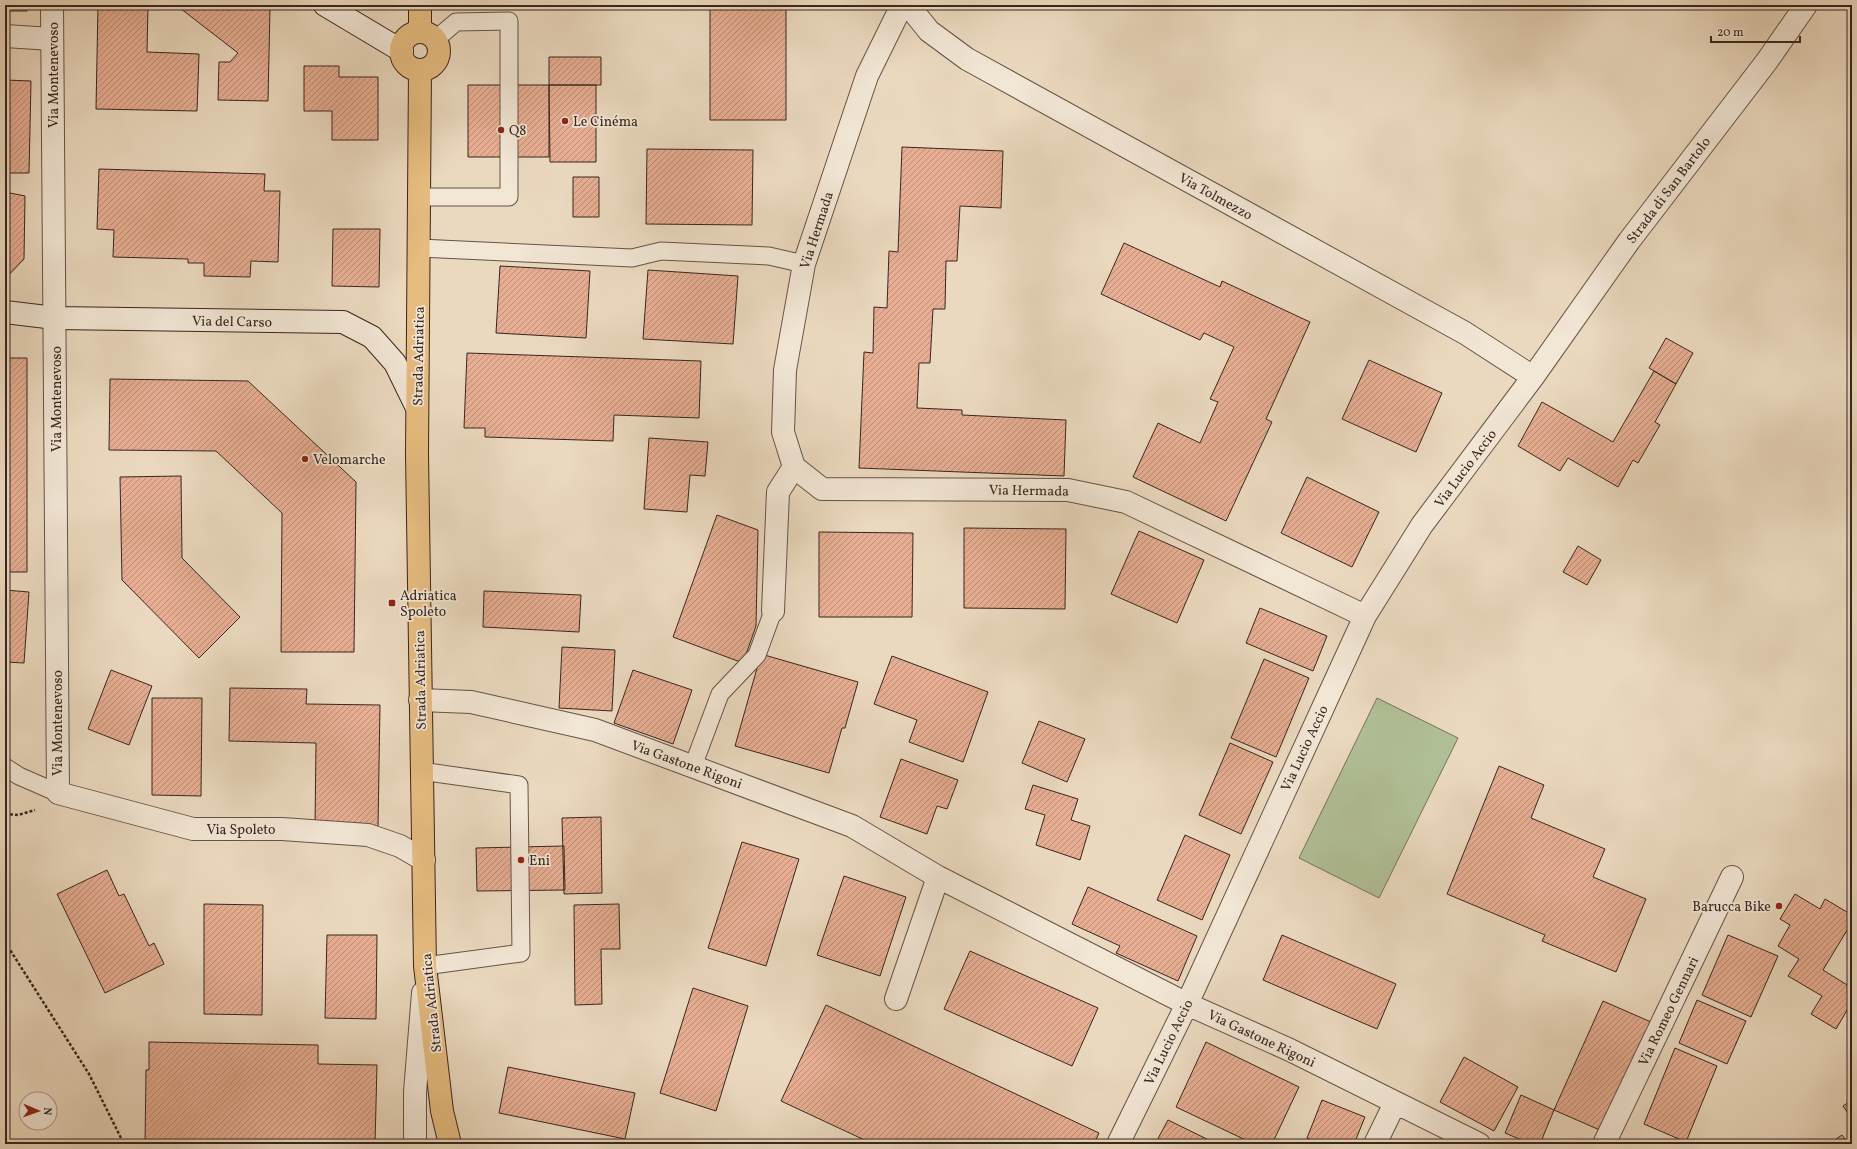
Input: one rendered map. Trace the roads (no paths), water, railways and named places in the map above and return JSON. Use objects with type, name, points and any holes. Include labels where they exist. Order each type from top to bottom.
[{"type":"main road","points":[[420,5],[428,36],[438,46],[438,57],[431,66],[420,70],[409,66],[402,57],[402,45],[409,36],[428,36]]},
{"type":"main road","name":"Strada Adriatica","points":[[420,70],[417,408],[421,771],[425,966],[442,1111],[450,1144]]},
{"type":"street","name":"Via Montenevoso","points":[[52,5],[56,318],[58,793]]},
{"type":"street","points":[[325,5],[402,51]]},
{"type":"street","name":"Via Hermada","points":[[902,5],[867,76],[804,264],[784,370],[783,432],[794,467],[822,489],[1068,490],[1126,502],[1365,616]]},
{"type":"street","name":"Via Tolmezzo","points":[[908,5],[929,31],[967,59],[1465,332],[1533,377]]},
{"type":"street","name":"Strada di San Bartolo","points":[[1533,377],[1629,241],[1767,61],[1806,5]]},
{"type":"street","points":[[5,36],[52,39]]},
{"type":"street","name":"Via del Carso","points":[[5,312],[56,318],[343,322],[372,337],[395,363],[417,408]]},
{"type":"street","name":"Via Lucio Accio","points":[[1118,1144],[1186,1004],[1365,616],[1422,525],[1533,377]]},
{"type":"street","points":[[773,611],[778,492],[794,467]]},
{"type":"street","name":"Via Gastone Rigoni","points":[[420,700],[471,702],[595,730],[852,826],[938,877],[1186,1004],[1290,1050],[1479,1144]]},
{"type":"street","name":"Via Spoleto","points":[[58,793],[193,829],[282,829],[368,835],[400,846],[424,860]]},
{"type":"street","points":[[896,999],[938,877]]},
{"type":"street","name":"Via Romeo Gennari","points":[[1604,1144],[1732,877]]},
{"type":"street","points":[[415,1144],[415,1092],[425,966]]},
{"type":"street","points":[[1375,1144],[1395,1103]]},
{"type":"lane","points":[[419,197],[509,197],[509,21],[456,22],[428,36]]},
{"type":"lane","points":[[419,248],[632,258],[661,251],[769,256],[804,264]]},
{"type":"lane","points":[[693,766],[720,694],[757,655],[773,611]]},
{"type":"lane","points":[[5,767],[19,776],[58,793]]},
{"type":"lane","points":[[421,771],[519,785],[521,953],[425,966]]},
{"type":"place","name":"Le Cinéma","points":[[565,121]]},
{"type":"place","name":"Q8","points":[[501,130]]},
{"type":"place","name":"Velomarche","points":[[305,459]]},
{"type":"place","name":"Adriatica Spoleto","points":[[392,603]]},
{"type":"place","name":"Eni","points":[[521,860]]},
{"type":"place","name":"Barucca Bike","points":[[1779,906]]}]
